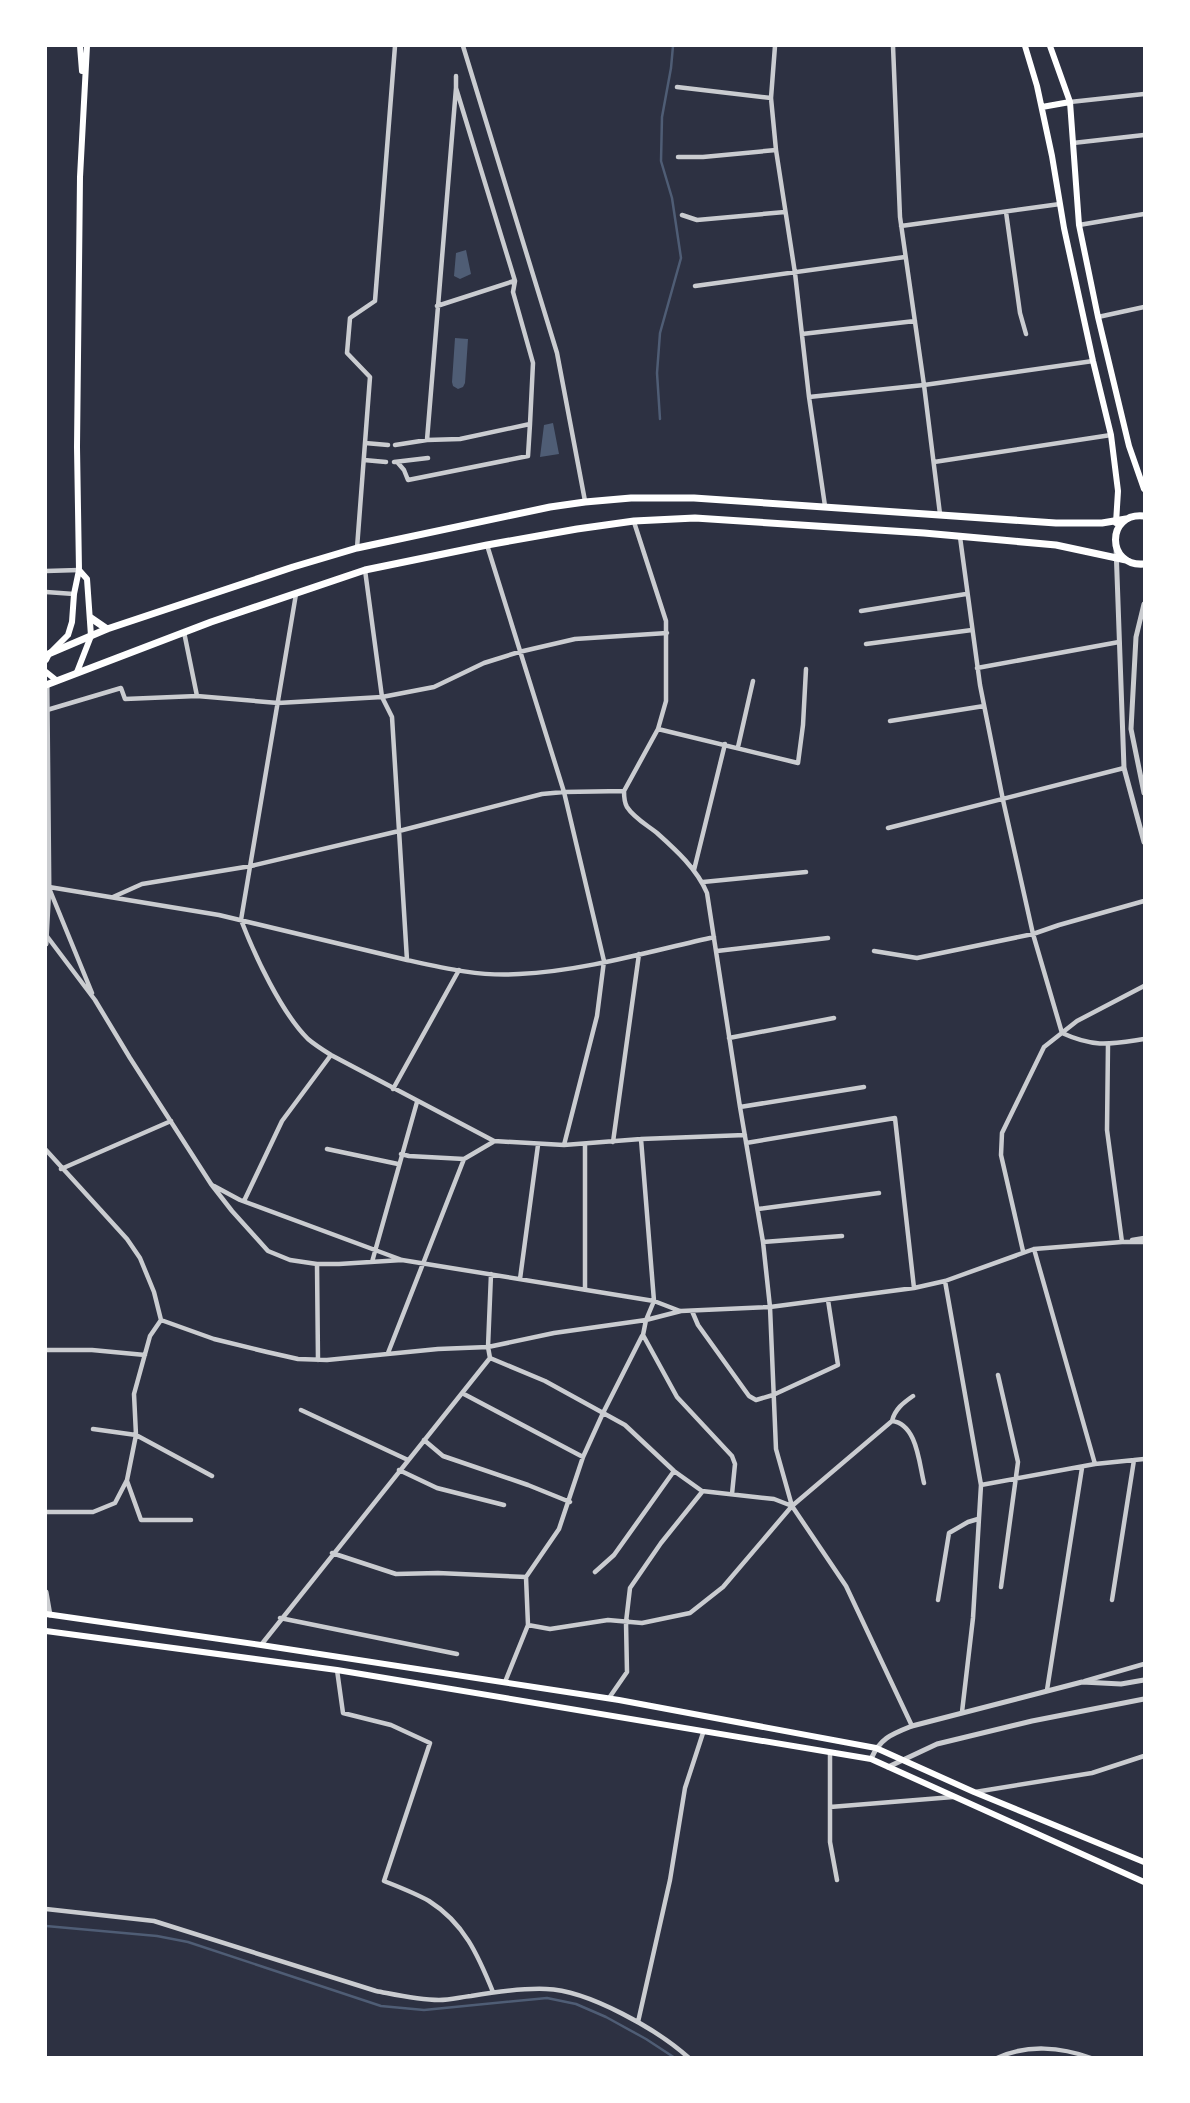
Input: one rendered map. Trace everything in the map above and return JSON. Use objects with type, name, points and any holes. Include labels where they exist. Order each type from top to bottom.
[{"type":"main road","points":[[80,46],[84,94]]},
{"type":"main road","points":[[46,656],[68,635],[79,570],[77,433],[80,177],[87,46]]},
{"type":"main road","points":[[1024,46],[1042,107],[1093,361],[1111,435],[1118,491],[1116,547],[1126,560],[1133,564],[1144,564]]},
{"type":"main road","points":[[1050,46],[1070,102],[1079,225],[1098,317],[1129,446],[1144,489]]},
{"type":"main road","points":[[1042,107],[1070,102]]},
{"type":"main road","points":[[46,656],[107,629],[357,548],[585,502],[668,497],[1056,523],[1102,523],[1144,516]]},
{"type":"main road","points":[[46,685],[184,632],[365,570],[487,545],[634,521],[695,518],[960,536],[1056,545],[1126,560]]},
{"type":"main road","points":[[1116,531],[1126,519]]},
{"type":"main road","points":[[76,672],[91,636],[87,579],[79,570]]},
{"type":"main road","points":[[91,618],[107,629]]},
{"type":"main road","points":[[46,672],[56,680]]},
{"type":"main road","points":[[48,1614],[608,1698],[876,1748],[974,1792],[1144,1862]]},
{"type":"main road","points":[[46,1631],[337,1670],[871,1759],[1144,1882]]},
{"type":"street","points":[[357,548],[370,377],[347,353],[351,318],[375,301],[395,46]]},
{"type":"street","points":[[463,46],[557,352],[585,502]]},
{"type":"street","points":[[775,46],[771,98],[776,150],[825,506]]},
{"type":"street","points":[[893,46],[901,226],[940,514]]},
{"type":"street","points":[[426,440],[456,76]]},
{"type":"street","points":[[677,87],[771,98]]},
{"type":"street","points":[[428,458],[396,463],[404,470],[408,480],[528,456],[533,363],[513,292],[515,281],[456,88]]},
{"type":"street","points":[[1070,102],[1144,94]]},
{"type":"street","points":[[1073,142],[1144,135]]},
{"type":"street","points":[[678,157],[776,150]]},
{"type":"street","points":[[901,226],[1060,204]]},
{"type":"street","points":[[682,215],[697,220],[785,212]]},
{"type":"street","points":[[1006,212],[1020,313],[1026,334]]},
{"type":"street","points":[[1079,225],[1144,214]]},
{"type":"street","points":[[695,286],[905,257]]},
{"type":"street","points":[[437,306],[515,281]]},
{"type":"street","points":[[1098,317],[1144,307]]},
{"type":"street","points":[[802,334],[915,321]]},
{"type":"street","points":[[809,397],[924,385],[1093,361]]},
{"type":"street","points":[[395,445],[426,440],[460,439],[530,424]]},
{"type":"street","points":[[934,461],[1111,435]]},
{"type":"street","points":[[365,443],[387,445]]},
{"type":"street","points":[[364,460],[386,462]]},
{"type":"street","points":[[634,521],[666,621],[666,701],[658,729],[624,791],[627,806],[694,870],[707,893],[763,1242],[770,1307],[776,1449],[792,1506],[846,1586],[912,1726]]},
{"type":"street","points":[[960,536],[977,668],[1003,800],[1034,934],[1062,1033],[1081,1042],[1108,1044],[1144,1039]]},
{"type":"street","points":[[487,545],[564,792],[604,961],[597,1016],[564,1146]]},
{"type":"street","points":[[1116,547],[1124,768],[1144,842]]},
{"type":"street","points":[[46,571],[79,570]]},
{"type":"street","points":[[365,570],[382,697],[392,717],[407,960]]},
{"type":"street","points":[[46,592],[74,594]]},
{"type":"street","points":[[296,594],[241,920],[255,955],[289,1013],[310,1042],[417,1102],[494,1141],[564,1146],[640,1139],[745,1135]]},
{"type":"street","points":[[860,611],[966,594]]},
{"type":"street","points":[[1144,604],[1136,637],[1131,729],[1144,790]]},
{"type":"street","points":[[866,644],[973,630]]},
{"type":"street","points":[[184,632],[197,696]]},
{"type":"street","points":[[47,710],[121,688],[125,699],[197,696],[278,703],[382,697],[434,687],[484,663],[575,639],[667,633]]},
{"type":"street","points":[[977,668],[1119,642]]},
{"type":"street","points":[[658,729],[798,763],[806,669]]},
{"type":"street","points":[[737,747],[753,681]]},
{"type":"street","points":[[46,685],[46,944]]},
{"type":"street","points":[[890,721],[984,706]]},
{"type":"street","points":[[694,870],[725,744]]},
{"type":"street","points":[[888,828],[1124,768]]},
{"type":"street","points":[[112,897],[142,884],[251,866],[542,794],[624,791]]},
{"type":"street","points":[[703,882],[806,872]]},
{"type":"street","points":[[47,886],[241,920],[459,970],[518,975],[604,961],[715,937]]},
{"type":"street","points":[[47,886],[95,1000]]},
{"type":"street","points":[[874,951],[917,958],[1034,934],[1144,901]]},
{"type":"street","points":[[46,935],[95,1000],[211,1184],[268,1251],[290,1260],[317,1264],[339,1265],[402,1259]]},
{"type":"street","points":[[717,951],[828,938]]},
{"type":"street","points":[[613,1142],[639,954]]},
{"type":"street","points":[[393,1088],[459,970]]},
{"type":"street","points":[[1023,1251],[1001,1155],[1002,1133],[1044,1047],[1077,1021],[1144,986]]},
{"type":"street","points":[[729,1038],[834,1018]]},
{"type":"street","points":[[1108,1044],[1107,1130],[1122,1242]]},
{"type":"street","points":[[244,1201],[282,1121],[331,1055]]},
{"type":"street","points":[[740,1107],[863,1087]]},
{"type":"street","points":[[372,1262],[417,1102]]},
{"type":"street","points":[[746,1143],[895,1118],[914,1288]]},
{"type":"street","points":[[61,1169],[170,1121]]},
{"type":"street","points":[[505,1682],[528,1625],[526,1577],[559,1529],[583,1457],[643,1335],[654,1301],[640,1139]]},
{"type":"street","points":[[401,1154],[464,1159],[494,1141]]},
{"type":"street","points":[[584,1144],[585,1289]]},
{"type":"street","points":[[520,1279],[538,1145]]},
{"type":"street","points":[[327,1149],[398,1164]]},
{"type":"street","points":[[46,1150],[127,1239],[140,1258],[154,1292],[161,1320],[150,1336],[134,1394],[136,1436],[127,1480],[115,1503],[93,1511],[46,1512]]},
{"type":"street","points":[[388,1353],[464,1159]]},
{"type":"street","points":[[211,1184],[244,1201],[402,1259],[654,1301],[681,1311]]},
{"type":"street","points":[[758,1209],[879,1193]]},
{"type":"street","points":[[763,1242],[842,1236]]},
{"type":"street","points":[[161,1320],[227,1342],[298,1359],[317,1360],[488,1347],[554,1333],[646,1320],[681,1311],[770,1307],[914,1288],[945,1281],[1023,1251],[1144,1240]]},
{"type":"street","points":[[1034,1249],[1094,1464]]},
{"type":"street","points":[[317,1264],[317,1360]]},
{"type":"street","points":[[261,1645],[490,1358],[488,1347],[491,1274]]},
{"type":"street","points":[[945,1281],[981,1485],[973,1618],[962,1712]]},
{"type":"street","points":[[692,1311],[698,1325],[748,1396],[756,1400],[774,1395],[838,1365],[828,1300]]},
{"type":"street","points":[[643,1335],[677,1397],[732,1456],[735,1464],[732,1494]]},
{"type":"street","points":[[46,1350],[92,1350],[145,1355]]},
{"type":"street","points":[[490,1358],[545,1381],[625,1425],[674,1471],[702,1491],[774,1499],[792,1506]]},
{"type":"street","points":[[998,1375],[1018,1462],[1001,1587]]},
{"type":"street","points":[[462,1393],[583,1457]]},
{"type":"street","points":[[528,1625],[550,1629],[608,1620],[642,1623],[690,1614],[723,1587],[792,1506],[892,1421],[894,1413],[902,1403],[913,1396]]},
{"type":"street","points":[[301,1410],[408,1460]]},
{"type":"street","points":[[892,1421],[902,1424],[911,1435],[924,1483]]},
{"type":"street","points":[[93,1429],[136,1436],[212,1476]]},
{"type":"street","points":[[424,1440],[443,1457],[570,1502]]},
{"type":"street","points":[[981,1485],[1094,1464],[1144,1459]]},
{"type":"street","points":[[1112,1600],[1134,1460]]},
{"type":"street","points":[[1047,1690],[1082,1468]]},
{"type":"street","points":[[400,1470],[437,1488],[504,1505]]},
{"type":"street","points":[[595,1573],[614,1555],[674,1471]]},
{"type":"street","points":[[127,1480],[141,1520],[191,1520]]},
{"type":"street","points":[[608,1698],[627,1672],[626,1622],[630,1588],[702,1491]]},
{"type":"street","points":[[938,1600],[949,1533],[978,1519]]},
{"type":"street","points":[[332,1553],[396,1574],[526,1577]]},
{"type":"street","points":[[46,1592],[48,1614]]},
{"type":"street","points":[[280,1618],[457,1654]]},
{"type":"street","points":[[871,1759],[876,1748],[888,1736],[912,1726],[1144,1664]]},
{"type":"street","points":[[337,1670],[343,1713],[391,1725],[430,1743],[384,1881],[429,1901],[462,1929],[493,1992]]},
{"type":"street","points":[[1082,1682],[1121,1684],[1144,1680]]},
{"type":"street","points":[[888,1767],[937,1744],[1032,1721],[1144,1699]]},
{"type":"street","points":[[638,2022],[670,1880],[685,1788],[703,1732]]},
{"type":"street","points":[[830,1752],[830,1842],[837,1880]]},
{"type":"street","points":[[974,1792],[1092,1773],[1144,1756]]},
{"type":"street","points":[[830,1807],[953,1796]]},
{"type":"street","points":[[46,1909],[154,1921],[376,1991],[406,1997],[441,2000],[493,1992],[546,1989],[569,1992],[638,2022],[689,2057]]},
{"type":"street","points":[[997,2057],[1010,2052],[1044,2049],[1071,2050],[1091,2057]]},
{"type":"water","points":[[466,250],[471,274],[460,279],[454,276],[456,253]]},
{"type":"water","points":[[455,338],[468,339],[465,383],[458,389],[452,382]]},
{"type":"water","points":[[553,423],[559,454],[540,457],[544,425]]},
{"type":"waterway","points":[[660,419],[657,373],[660,333],[681,258],[672,198],[661,161],[662,117],[673,46]]},
{"type":"waterway","points":[[46,1926],[157,1936],[188,1942],[381,2006],[424,2010],[547,1998],[576,2004],[606,2017],[675,2058]]}]
